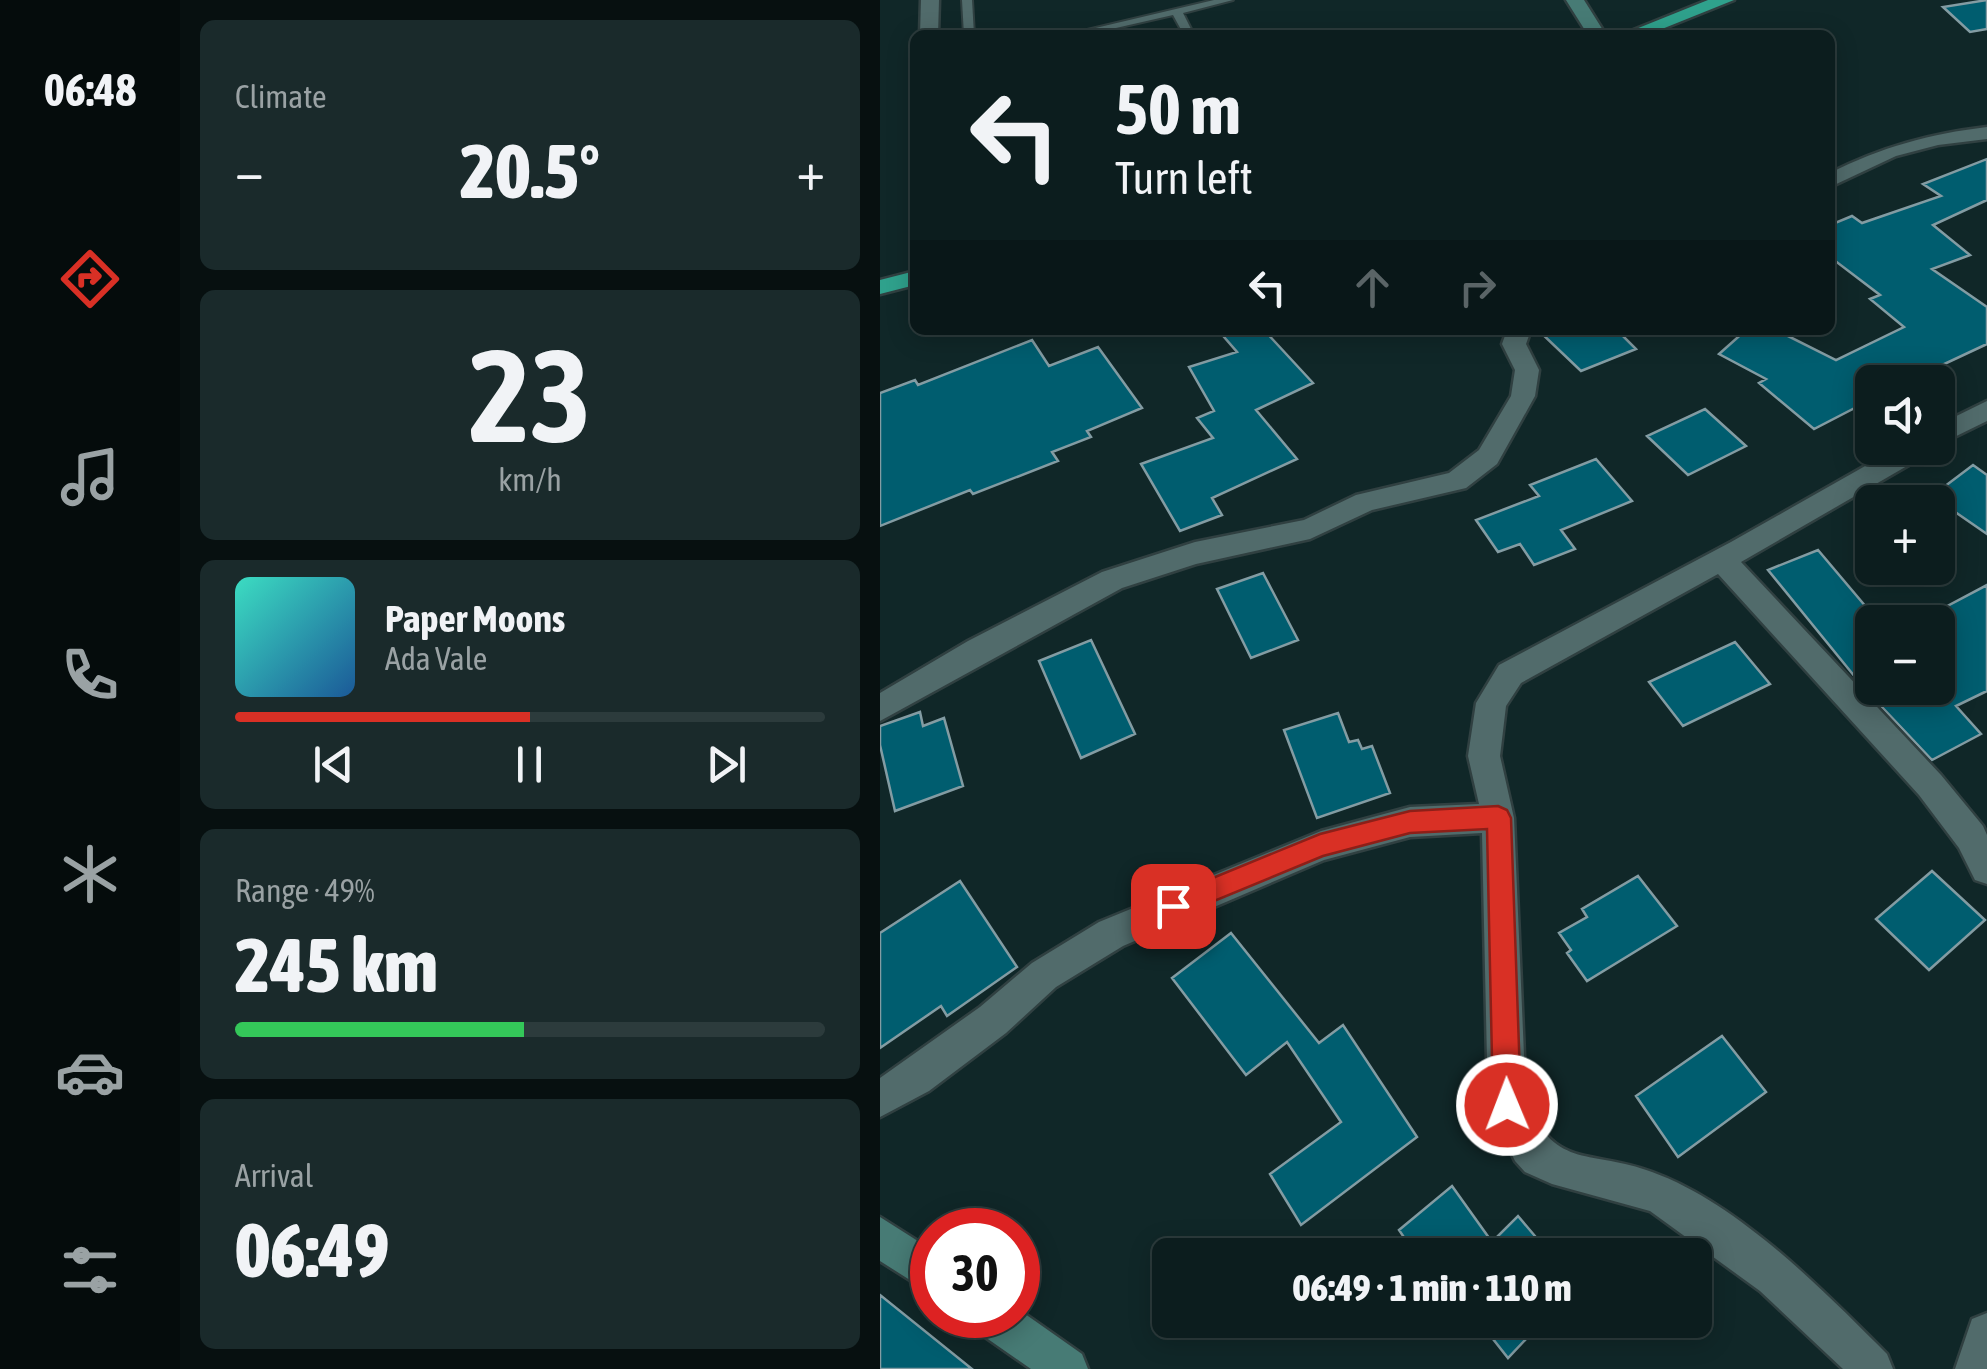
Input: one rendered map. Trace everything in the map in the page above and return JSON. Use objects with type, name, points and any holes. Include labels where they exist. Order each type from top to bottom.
[{"type":"highway","points":[[1644,30],[1725,0]]},
{"type":"highway","points":[[880,287],[910,279]]},
{"type":"street","points":[[929,30],[930,0]]},
{"type":"street","points":[[1575,0],[1594,30]]},
{"type":"street","points":[[1835,179],[1889,152],[1936,139],[1987,133]]},
{"type":"street","points":[[880,708],[978,650],[1112,580],[1195,552],[1310,529],[1365,502],[1433,488],[1467,475],[1488,457],[1523,396],[1528,370],[1514,344],[1517,335]]},
{"type":"street","points":[[1955,427],[1987,410]]},
{"type":"street","points":[[1872,1369],[1830,1325],[1737,1245],[1660,1194],[1540,1159],[1525,1141],[1507,1105],[1498,818],[1484,756],[1490,704],[1510,674],[1542,660],[1618,613],[1722,560],[1887,465]]},
{"type":"street","points":[[1722,560],[1930,785],[1971,837],[1987,869]]},
{"type":"street","points":[[880,1098],[916,1078],[1044,976],[1111,934],[1234,878],[1320,846],[1410,822],[1498,818]]},
{"type":"street","points":[[880,1237],[910,1258]]},
{"type":"street","points":[[1976,1369],[1987,1334]]},
{"type":"street","points":[[1023,1338],[1067,1369]]},
{"type":"lane","points":[[967,0],[970,30]]},
{"type":"lane","points":[[1095,30],[1228,0]]},
{"type":"lane","points":[[1176,12],[1186,30]]},
{"type":"lane","points":[[1128,23],[1134,30]]},
{"type":"building","points":[[1987,0],[1987,29],[1970,32],[1943,7]]},
{"type":"building","points":[[1987,159],[1987,200],[1933,225],[1970,255],[1932,269],[1987,307],[1987,344],[1942,365],[1855,365],[1855,408],[1814,429],[1759,383],[1766,379],[1719,354],[1740,335],[1786,335],[1836,360],[1904,327],[1870,299],[1880,295],[1835,261],[1835,223],[1852,216],[1862,223],[1941,196],[1923,184]]},
{"type":"building","points":[[1222,335],[1269,335],[1313,383],[1256,410],[1297,459],[1212,498],[1222,515],[1180,531],[1141,464],[1213,438],[1197,418],[1214,411],[1189,367],[1237,352]]},
{"type":"building","points":[[1543,335],[1622,335],[1636,349],[1581,371]]},
{"type":"building","points":[[1032,340],[1049,366],[1098,347],[1142,408],[1087,431],[1091,437],[1052,452],[1058,461],[880,526],[880,393],[915,380],[918,385]]},
{"type":"building","points":[[1705,409],[1746,446],[1688,475],[1647,436]]},
{"type":"building","points":[[1596,459],[1632,501],[1561,530],[1575,549],[1534,565],[1520,544],[1498,552],[1476,520],[1539,496],[1530,485]]},
{"type":"building","points":[[1973,465],[1987,475],[1987,534],[1955,512],[1955,485],[1947,485]]},
{"type":"building","points":[[1818,550],[1864,605],[1855,605],[1855,677],[1768,570]]},
{"type":"building","points":[[1263,573],[1298,640],[1251,658],[1217,589]]},
{"type":"building","points":[[1987,585],[1987,691],[1956,706],[1981,734],[1932,760],[1880,705],[1955,705],[1955,605],[1949,605]]},
{"type":"building","points":[[1091,640],[1135,734],[1081,758],[1039,661]]},
{"type":"building","points":[[1735,642],[1770,684],[1683,726],[1649,682]]},
{"type":"building","points":[[920,712],[923,726],[944,718],[963,786],[895,811],[880,745],[880,726]]},
{"type":"building","points":[[1338,713],[1349,742],[1358,740],[1362,749],[1372,746],[1390,793],[1317,818],[1284,730]]},
{"type":"building","points":[[1932,871],[1985,920],[1929,970],[1876,919]]},
{"type":"building","points":[[1638,876],[1677,926],[1587,981],[1567,953],[1571,950],[1559,933],[1587,917],[1582,909]]},
{"type":"building","points":[[960,881],[1017,967],[947,1016],[941,1006],[880,1048],[880,933]]},
{"type":"building","points":[[1231,933],[1319,1043],[1343,1025],[1417,1137],[1301,1225],[1270,1174],[1341,1122],[1287,1042],[1246,1075],[1172,978]]},
{"type":"building","points":[[1722,1036],[1766,1092],[1678,1157],[1636,1096]]},
{"type":"building","points":[[1452,1186],[1489,1238],[1404,1238],[1399,1230]]},
{"type":"building","points":[[1518,1216],[1537,1238],[1496,1238]]},
{"type":"building","points":[[880,1295],[910,1319],[910,1338],[933,1338],[972,1369],[880,1369]]},
{"type":"building","points":[[1492,1338],[1527,1338],[1508,1358]]},
{"type":"route","points":[[1173,906],[1320,846],[1410,822],[1498,818],[1504,894],[1502,979],[1507,1105]]}]
